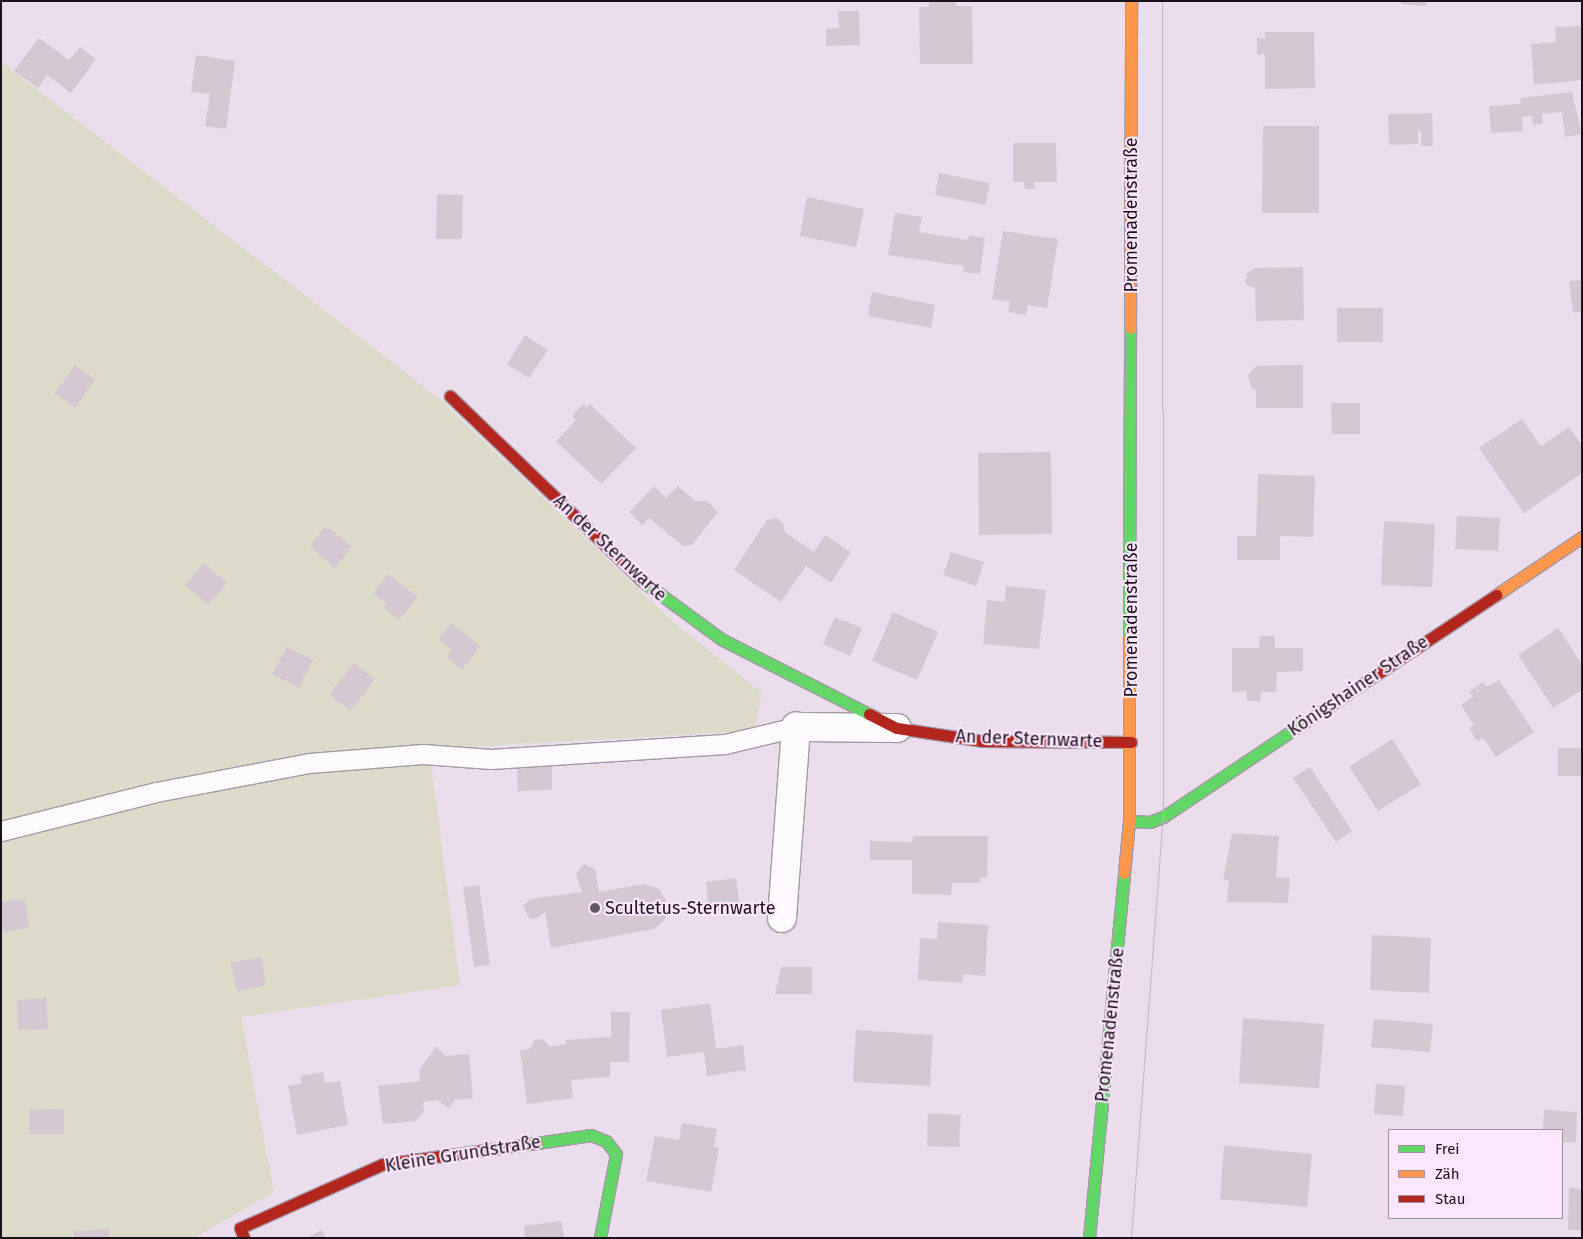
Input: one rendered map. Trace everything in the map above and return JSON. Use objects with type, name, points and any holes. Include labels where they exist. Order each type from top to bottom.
[{"type":"street","name":"Promenadenstraße","points":[[1089,1238],[1129,821],[1131,742],[1131,1]]},
{"type":"street","name":"An der Sternwarte","points":[[450,396],[652,591],[722,640],[897,728]]},
{"type":"street","name":"Königshainer Straße","points":[[1129,821],[1150,822],[1163,816],[1582,537]]},
{"type":"street","name":"An der Sternwarte","points":[[796,727],[897,728],[983,740],[1131,742]]},
{"type":"street","points":[[782,918],[796,727]]},
{"type":"street","name":"Kleine Grundstraße","points":[[244,1238],[240,1228],[383,1164],[591,1135],[606,1141],[616,1154],[600,1238]]},
{"type":"lane","points":[[1,831],[156,792],[309,763],[424,754],[491,758],[725,744],[796,727]]},
{"type":"shaded area","points":[[1,62],[441,400],[673,622],[762,693],[754,731],[429,749],[460,985],[241,1017],[274,1192],[194,1238],[1,1238]]},
{"type":"building","points":[[929,1],[956,1],[956,6],[972,6],[973,64],[920,64],[919,7],[929,7]]},
{"type":"building","points":[[1401,1],[1426,1],[1426,6],[1401,4]]},
{"type":"building","points":[[838,11],[859,11],[860,45],[826,46],[826,29],[839,28]]},
{"type":"building","points":[[1582,26],[1582,80],[1534,85],[1531,44],[1556,42],[1555,27]]},
{"type":"building","points":[[1265,32],[1314,32],[1315,88],[1265,89],[1265,54],[1257,55],[1257,38],[1265,38]]},
{"type":"building","points":[[39,38],[69,60],[80,47],[96,59],[71,93],[47,75],[38,88],[14,71]]},
{"type":"building","points":[[196,55],[235,61],[226,129],[205,126],[210,94],[191,92]]},
{"type":"building","points":[[1572,92],[1582,134],[1565,137],[1562,112],[1542,114],[1543,124],[1533,125],[1532,116],[1522,117],[1523,131],[1491,133],[1489,106],[1521,104],[1520,98]]},
{"type":"building","points":[[1432,113],[1433,146],[1421,146],[1421,131],[1418,131],[1418,144],[1389,145],[1388,114]]},
{"type":"building","points":[[1263,126],[1319,126],[1319,213],[1262,213]]},
{"type":"building","points":[[1013,143],[1056,143],[1057,182],[1034,182],[1035,189],[1025,189],[1024,182],[1013,182]]},
{"type":"building","points":[[939,173],[990,183],[985,205],[935,195]]},
{"type":"building","points":[[437,194],[463,195],[462,239],[436,239]]},
{"type":"building","points":[[807,197],[864,209],[856,247],[800,236]]},
{"type":"building","points":[[895,213],[922,217],[919,232],[968,240],[969,235],[985,238],[980,274],[963,272],[964,266],[888,255]]},
{"type":"building","points":[[1003,231],[1058,239],[1047,308],[1028,305],[1026,315],[1008,312],[1010,302],[992,299]]},
{"type":"building","points":[[1303,267],[1304,320],[1256,321],[1255,288],[1245,284],[1247,273],[1255,268]]},
{"type":"building","points":[[1582,280],[1582,312],[1573,313],[1569,281]]},
{"type":"building","points":[[872,292],[935,305],[931,328],[868,316]]},
{"type":"building","points":[[1337,308],[1383,308],[1383,342],[1337,342]]},
{"type":"building","points":[[525,335],[548,350],[529,378],[507,364]]},
{"type":"building","points":[[75,365],[95,380],[75,408],[55,393]]},
{"type":"building","points":[[1303,365],[1303,408],[1256,408],[1256,389],[1252,389],[1248,375],[1256,366]]},
{"type":"building","points":[[1331,403],[1360,403],[1360,434],[1332,434]]},
{"type":"building","points":[[583,404],[587,408],[590,404],[636,448],[601,484],[556,441],[576,420],[572,416]]},
{"type":"building","points":[[1522,419],[1541,446],[1569,427],[1582,445],[1582,473],[1524,513],[1479,448]]},
{"type":"building","points":[[1051,452],[1052,534],[979,535],[978,453]]},
{"type":"building","points":[[1258,474],[1315,476],[1313,537],[1280,536],[1280,560],[1237,560],[1237,536],[1256,536]]},
{"type":"building","points":[[654,486],[666,498],[678,486],[695,501],[707,501],[718,512],[692,545],[683,546],[649,518],[642,525],[629,512]]},
{"type":"building","points":[[1457,516],[1500,518],[1498,551],[1455,549]]},
{"type":"building","points":[[777,518],[783,523],[785,532],[814,552],[825,535],[851,552],[831,583],[806,566],[781,602],[734,570],[767,520]]},
{"type":"building","points":[[1384,521],[1435,524],[1432,587],[1381,585]]},
{"type":"building","points":[[326,526],[352,546],[335,569],[310,546]]},
{"type":"building","points":[[951,552],[984,562],[976,586],[943,575]]},
{"type":"building","points":[[204,563],[227,583],[208,605],[185,585]]},
{"type":"building","points":[[388,574],[418,597],[399,620],[384,608],[387,604],[373,593]]},
{"type":"building","points":[[1006,586],[1046,590],[1039,649],[983,644],[987,600],[1005,602]]},
{"type":"building","points":[[893,612],[938,632],[917,680],[872,661]]},
{"type":"building","points":[[835,617],[862,628],[850,656],[823,644]]},
{"type":"building","points":[[451,623],[480,646],[462,670],[446,657],[452,650],[438,639]]},
{"type":"building","points":[[1558,628],[1582,664],[1582,690],[1553,708],[1518,655]]},
{"type":"building","points":[[1260,636],[1275,636],[1275,648],[1303,648],[1303,671],[1277,672],[1276,692],[1261,692],[1260,701],[1247,701],[1246,691],[1232,692],[1232,648],[1259,648]]},
{"type":"building","points":[[287,647],[313,660],[299,688],[272,674]]},
{"type":"building","points":[[354,663],[375,679],[351,711],[329,695]]},
{"type":"building","points":[[1499,680],[1534,732],[1496,757],[1483,738],[1477,741],[1469,728],[1474,725],[1461,705],[1473,697],[1469,692],[1483,682],[1487,687]]},
{"type":"building","points":[[1392,739],[1421,784],[1378,811],[1349,767]]},
{"type":"building","points":[[1558,748],[1582,748],[1582,776],[1558,776]]},
{"type":"building","points":[[552,765],[552,790],[518,791],[517,766]]},
{"type":"building","points":[[1310,767],[1352,831],[1336,842],[1293,778]]},
{"type":"building","points":[[1232,833],[1279,836],[1276,877],[1290,878],[1288,903],[1227,902],[1229,880],[1223,880]]},
{"type":"building","points":[[913,836],[988,836],[987,877],[981,877],[980,883],[952,883],[951,895],[912,894],[912,860],[870,860],[870,841],[912,842]]},
{"type":"building","name":"Scultetus-Sternwarte","points":[[584,864],[595,869],[599,892],[644,884],[659,889],[667,902],[666,918],[654,929],[551,948],[545,912],[535,919],[529,918],[523,906],[530,899],[582,892],[576,874]]},
{"type":"building","points":[[736,878],[740,909],[709,912],[706,882]]},
{"type":"building","points":[[479,885],[490,965],[474,967],[463,887]]},
{"type":"building","points":[[25,899],[29,928],[1,932],[1,902]]},
{"type":"building","points":[[938,922],[988,925],[985,976],[963,974],[962,983],[918,980],[920,938],[937,939]]},
{"type":"building","points":[[1372,935],[1431,938],[1429,993],[1370,990]]},
{"type":"building","points":[[261,957],[266,986],[237,991],[231,963]]},
{"type":"building","points":[[781,967],[812,967],[812,994],[775,994]]},
{"type":"building","points":[[46,998],[48,1029],[18,1030],[17,1000]]},
{"type":"building","points":[[710,1003],[716,1049],[743,1045],[746,1070],[707,1076],[704,1052],[667,1057],[661,1010]]},
{"type":"building","points":[[611,1012],[630,1012],[629,1062],[610,1062],[610,1077],[571,1080],[573,1098],[527,1104],[520,1050],[530,1049],[534,1040],[543,1039],[550,1047],[566,1044],[565,1040],[611,1037]]},
{"type":"building","points":[[1243,1018],[1324,1024],[1319,1088],[1239,1083]]},
{"type":"building","points":[[1374,1019],[1433,1024],[1430,1052],[1371,1047]]},
{"type":"building","points":[[856,1030],[933,1035],[930,1086],[853,1082]]},
{"type":"building","points":[[436,1047],[446,1056],[469,1054],[473,1098],[455,1100],[449,1108],[437,1100],[423,1102],[424,1112],[416,1121],[383,1124],[378,1086],[420,1081],[419,1070]]},
{"type":"building","points":[[323,1072],[325,1083],[340,1081],[348,1125],[297,1135],[288,1086],[302,1083],[300,1076]]},
{"type":"building","points":[[1376,1084],[1405,1086],[1403,1116],[1374,1114]]},
{"type":"building","points":[[64,1109],[64,1134],[29,1134],[29,1110]]},
{"type":"building","points":[[1544,1110],[1577,1112],[1576,1143],[1563,1142],[1563,1129],[1543,1129]]},
{"type":"building","points":[[928,1113],[961,1115],[959,1147],[927,1146]]},
{"type":"building","points":[[682,1123],[717,1129],[714,1147],[719,1148],[711,1192],[646,1181],[655,1136],[679,1140]]},
{"type":"building","points":[[1224,1145],[1312,1154],[1307,1207],[1220,1199]]},
{"type":"building","points":[[1569,1188],[1582,1189],[1582,1230],[1568,1230]]},
{"type":"building","points":[[561,1221],[564,1238],[525,1238],[524,1226]]},
{"type":"building","points":[[109,1229],[109,1238],[74,1238],[74,1231]]},
{"type":"building","points":[[322,1230],[326,1238],[306,1238]]},
{"type":"tram line","points":[[1131,1238],[1163,817],[1162,1]]},
{"type":"traffic: fast","points":[[1129,638],[1130,328]]},
{"type":"traffic: fast","points":[[641,580],[721,639],[869,714]]},
{"type":"traffic: fast","points":[[1129,821],[1150,822],[1163,817],[1329,706]]},
{"type":"traffic: fast","points":[[1089,1238],[1124,873]]},
{"type":"traffic: fast","points":[[537,1143],[591,1135],[606,1141],[616,1154],[600,1238]]},
{"type":"traffic: slow","points":[[1130,328],[1131,1]]},
{"type":"traffic: slow","points":[[1496,595],[1582,537]]},
{"type":"traffic: slow","points":[[1124,873],[1129,821],[1129,638]]},
{"type":"traffic: jam","points":[[450,396],[641,580]]},
{"type":"traffic: jam","points":[[1329,706],[1496,595]]},
{"type":"traffic: jam","points":[[869,714],[897,728],[983,741],[1131,742]]},
{"type":"traffic: jam","points":[[244,1238],[240,1228],[383,1164],[537,1143]]},
{"type":"place","name":"Scultetus-Sternwarte","points":[[595,908]]}]
